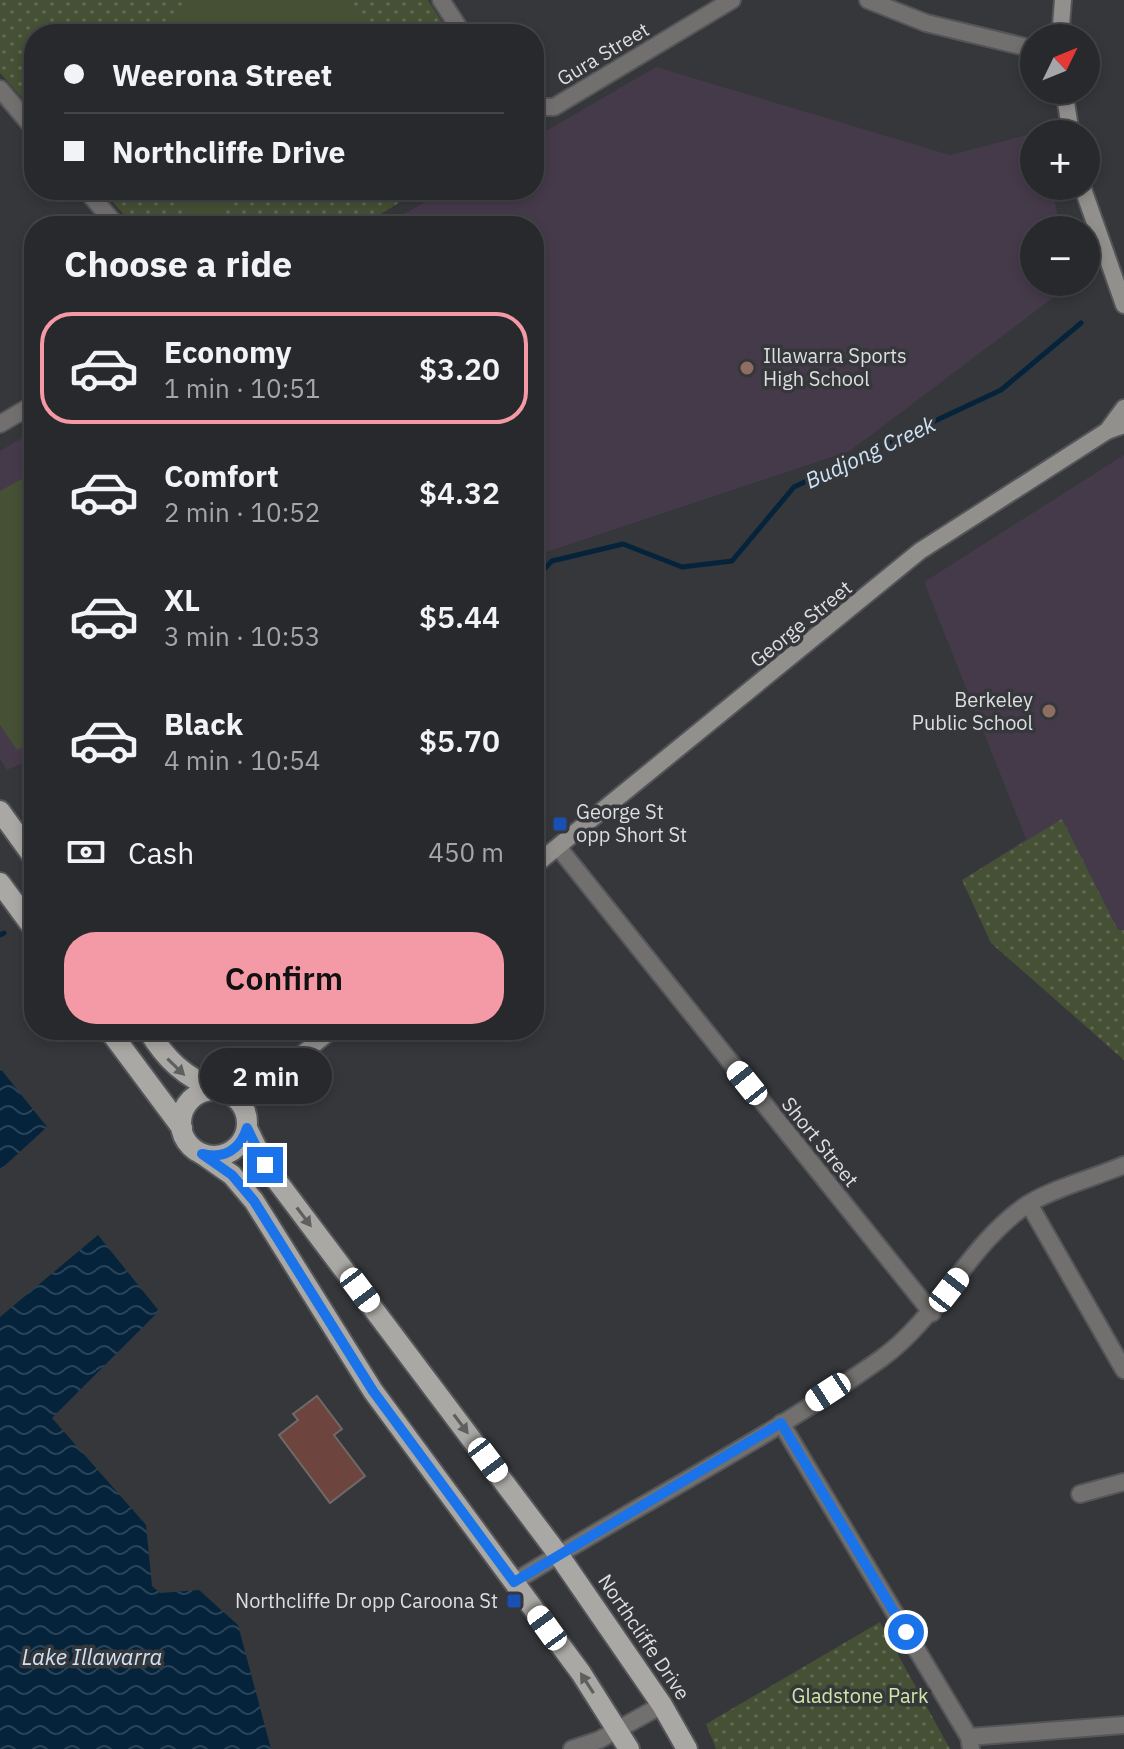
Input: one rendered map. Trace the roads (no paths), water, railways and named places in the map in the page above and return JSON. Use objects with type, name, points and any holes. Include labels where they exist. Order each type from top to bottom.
[{"type":"main road","points":[[1061,24],[1063,0]]},
{"type":"main road","points":[[1087,200],[1124,305]]},
{"type":"main road","name":"George Street","points":[[1107,431],[1124,408]]},
{"type":"main road","name":"George Street","points":[[544,858],[932,542],[1107,431],[1124,425]]},
{"type":"main road","points":[[0,811],[24,844]]},
{"type":"main road","points":[[0,883],[24,915]]},
{"type":"main road","points":[[116,1040],[182,1128],[188,1143],[232,1175],[248,1192],[373,1391],[581,1673],[629,1749]]},
{"type":"main road","points":[[155,1040],[175,1067],[189,1078],[241,1103],[247,1128],[244,1137],[231,1152],[212,1156],[202,1154]]},
{"type":"main road","points":[[241,1103],[320,1040]]},
{"type":"main road","points":[[182,1128],[182,1118],[190,1101],[206,1091],[216,1090]]},
{"type":"main road","name":"Northcliffe Drive","points":[[247,1128],[265,1165],[558,1554],[662,1705],[687,1749]]},
{"type":"street","points":[[441,0],[457,24]]},
{"type":"street","name":"Gura Street","points":[[544,107],[554,107],[732,0]]},
{"type":"street","points":[[868,0],[926,23],[1020,46]]},
{"type":"street","points":[[0,89],[24,117]]},
{"type":"street","points":[[95,200],[108,216]]},
{"type":"street","points":[[0,424],[24,410]]},
{"type":"street","name":"Short Street","points":[[558,847],[932,1313]]},
{"type":"street","points":[[514,1582],[781,1423],[884,1356],[932,1313],[985,1245],[1029,1204],[1124,1165]]},
{"type":"street","points":[[1029,1204],[1124,1370]]},
{"type":"street","points":[[781,1423],[970,1743],[1124,1725]]},
{"type":"street","points":[[1080,1494],[1124,1482]]},
{"type":"street","points":[[572,1749],[617,1730],[662,1705]]},
{"type":"water","points":[[0,1068],[47,1127],[0,1170]]},
{"type":"water","name":"Lake Illawarra","points":[[98,1235],[159,1311],[52,1418],[146,1525],[152,1586],[160,1593],[199,1590],[238,1625],[271,1749],[0,1749],[0,1317]]},
{"type":"waterway","name":"Budjong Creek","points":[[544,569],[552,561],[623,544],[682,567],[732,561],[794,487],[1001,390],[1081,323]]},
{"type":"waterway","name":"Budjong Creek","points":[[0,935],[4,933]]},
{"type":"place","name":"Illawarra Sports High School","points":[[747,368]]},
{"type":"place","name":"Berkeley Public School","points":[[1049,711]]},
{"type":"place","name":"George St opp Short St","points":[[560,824]]},
{"type":"place","name":"Northcliffe Dr opp Caroona St","points":[[514,1601]]},
{"type":"park label","name":"Gladstone Park","points":[[860,1696]]}]
